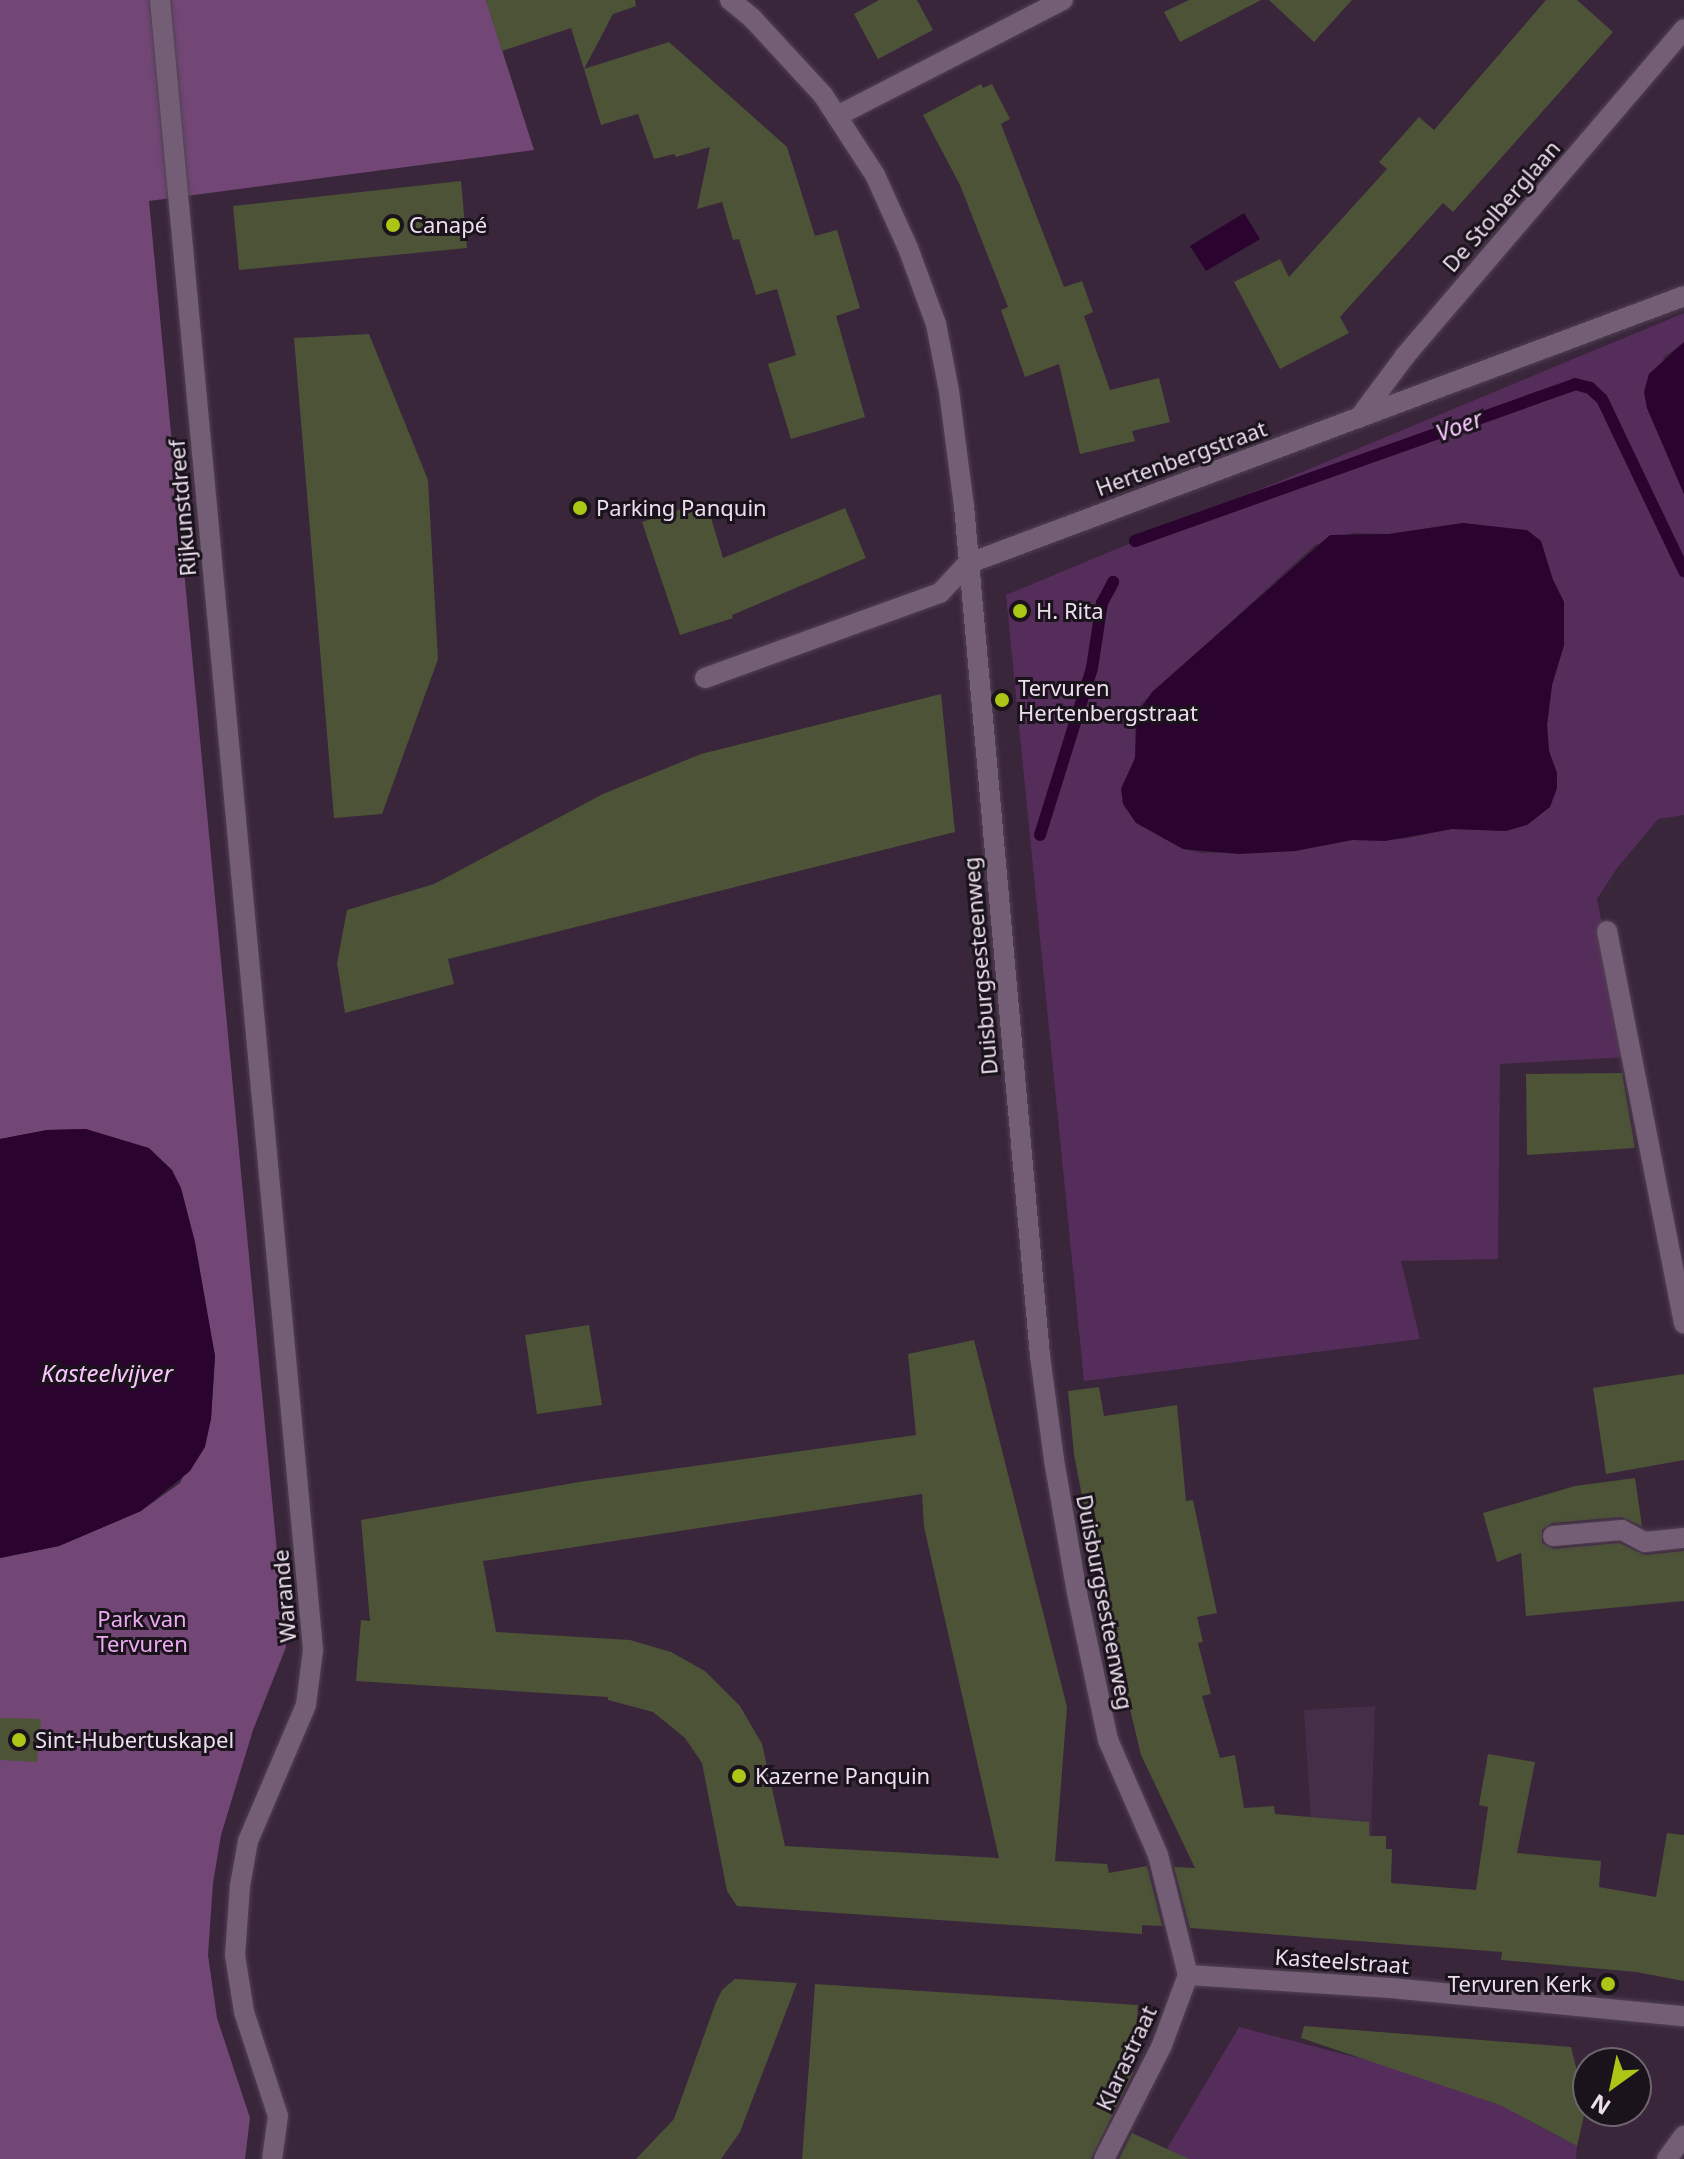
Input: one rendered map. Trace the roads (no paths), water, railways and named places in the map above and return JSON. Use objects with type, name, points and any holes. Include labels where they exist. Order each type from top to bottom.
[{"type":"street","name":"Rijkunstdreef","points":[[160,0],[252,1011]]},
{"type":"street","name":"Duisburgsesteenweg","points":[[730,0],[752,18],[823,95],[875,175],[908,248],[936,324],[958,449],[1040,1356],[1063,1519],[1108,1740],[1158,1855],[1188,1975]]},
{"type":"street","points":[[837,116],[1063,0]]},
{"type":"street","name":"De Stolberglaan","points":[[1359,418],[1405,356],[1684,29]]},
{"type":"street","name":"Hertenbergstraat","points":[[705,678],[940,593],[967,564],[1684,296]]},
{"type":"street","points":[[1607,931],[1684,1324]]},
{"type":"street","name":"Warande","points":[[252,1011],[313,1650],[306,1705],[248,1841],[240,1886],[235,1955],[244,2012],[278,2116],[272,2159]]},
{"type":"street","points":[[1553,1536],[1622,1530],[1645,1542],[1684,1538]]},
{"type":"street","name":"Kasteelstraat","points":[[1188,1975],[1391,1988],[1684,2016]]},
{"type":"street","name":"Klarastraat","points":[[1104,2159],[1157,2056],[1188,1975]]},
{"type":"street","points":[[1667,2159],[1684,2136]]},
{"type":"water","points":[[1244,213],[1260,239],[1206,271],[1190,246]]},
{"type":"water","points":[[1684,342],[1684,494],[1647,408],[1644,392],[1649,374]]},
{"type":"water","points":[[1463,523],[1527,530],[1541,541],[1553,580],[1564,602],[1564,645],[1552,685],[1547,725],[1549,751],[1557,773],[1557,788],[1550,807],[1527,825],[1506,831],[1452,829],[1385,841],[1352,840],[1295,851],[1239,854],[1183,849],[1136,823],[1123,804],[1121,789],[1135,758],[1137,714],[1152,692],[1330,535],[1389,534]]},
{"type":"water","name":"Kasteelvijver","points":[[86,1129],[149,1148],[172,1170],[181,1188],[195,1242],[215,1356],[211,1419],[205,1447],[190,1471],[141,1511],[59,1546],[0,1558],[0,1139],[47,1130]]},
{"type":"waterway","name":"Voer","points":[[1135,541],[1575,384],[1590,388],[1602,399],[1684,571]]},
{"type":"waterway","name":"Voer","points":[[1040,835],[1092,668],[1102,603],[1113,582]]},
{"type":"place","name":"Canapé","points":[[393,225]]},
{"type":"place","name":"Parking Panquin","points":[[580,508]]},
{"type":"place","name":"H. Rita","points":[[1020,611]]},
{"type":"place","name":"Tervuren Hertenbergstraat","points":[[1002,700]]},
{"type":"place","name":"Sint-Hubertuskapel","points":[[19,1740]]},
{"type":"place","name":"Kazerne Panquin","points":[[739,1776]]},
{"type":"place","name":"Tervuren Kerk","points":[[1608,1984]]},
{"type":"park label","name":"Park van Tervuren","points":[[142,1630]]}]
